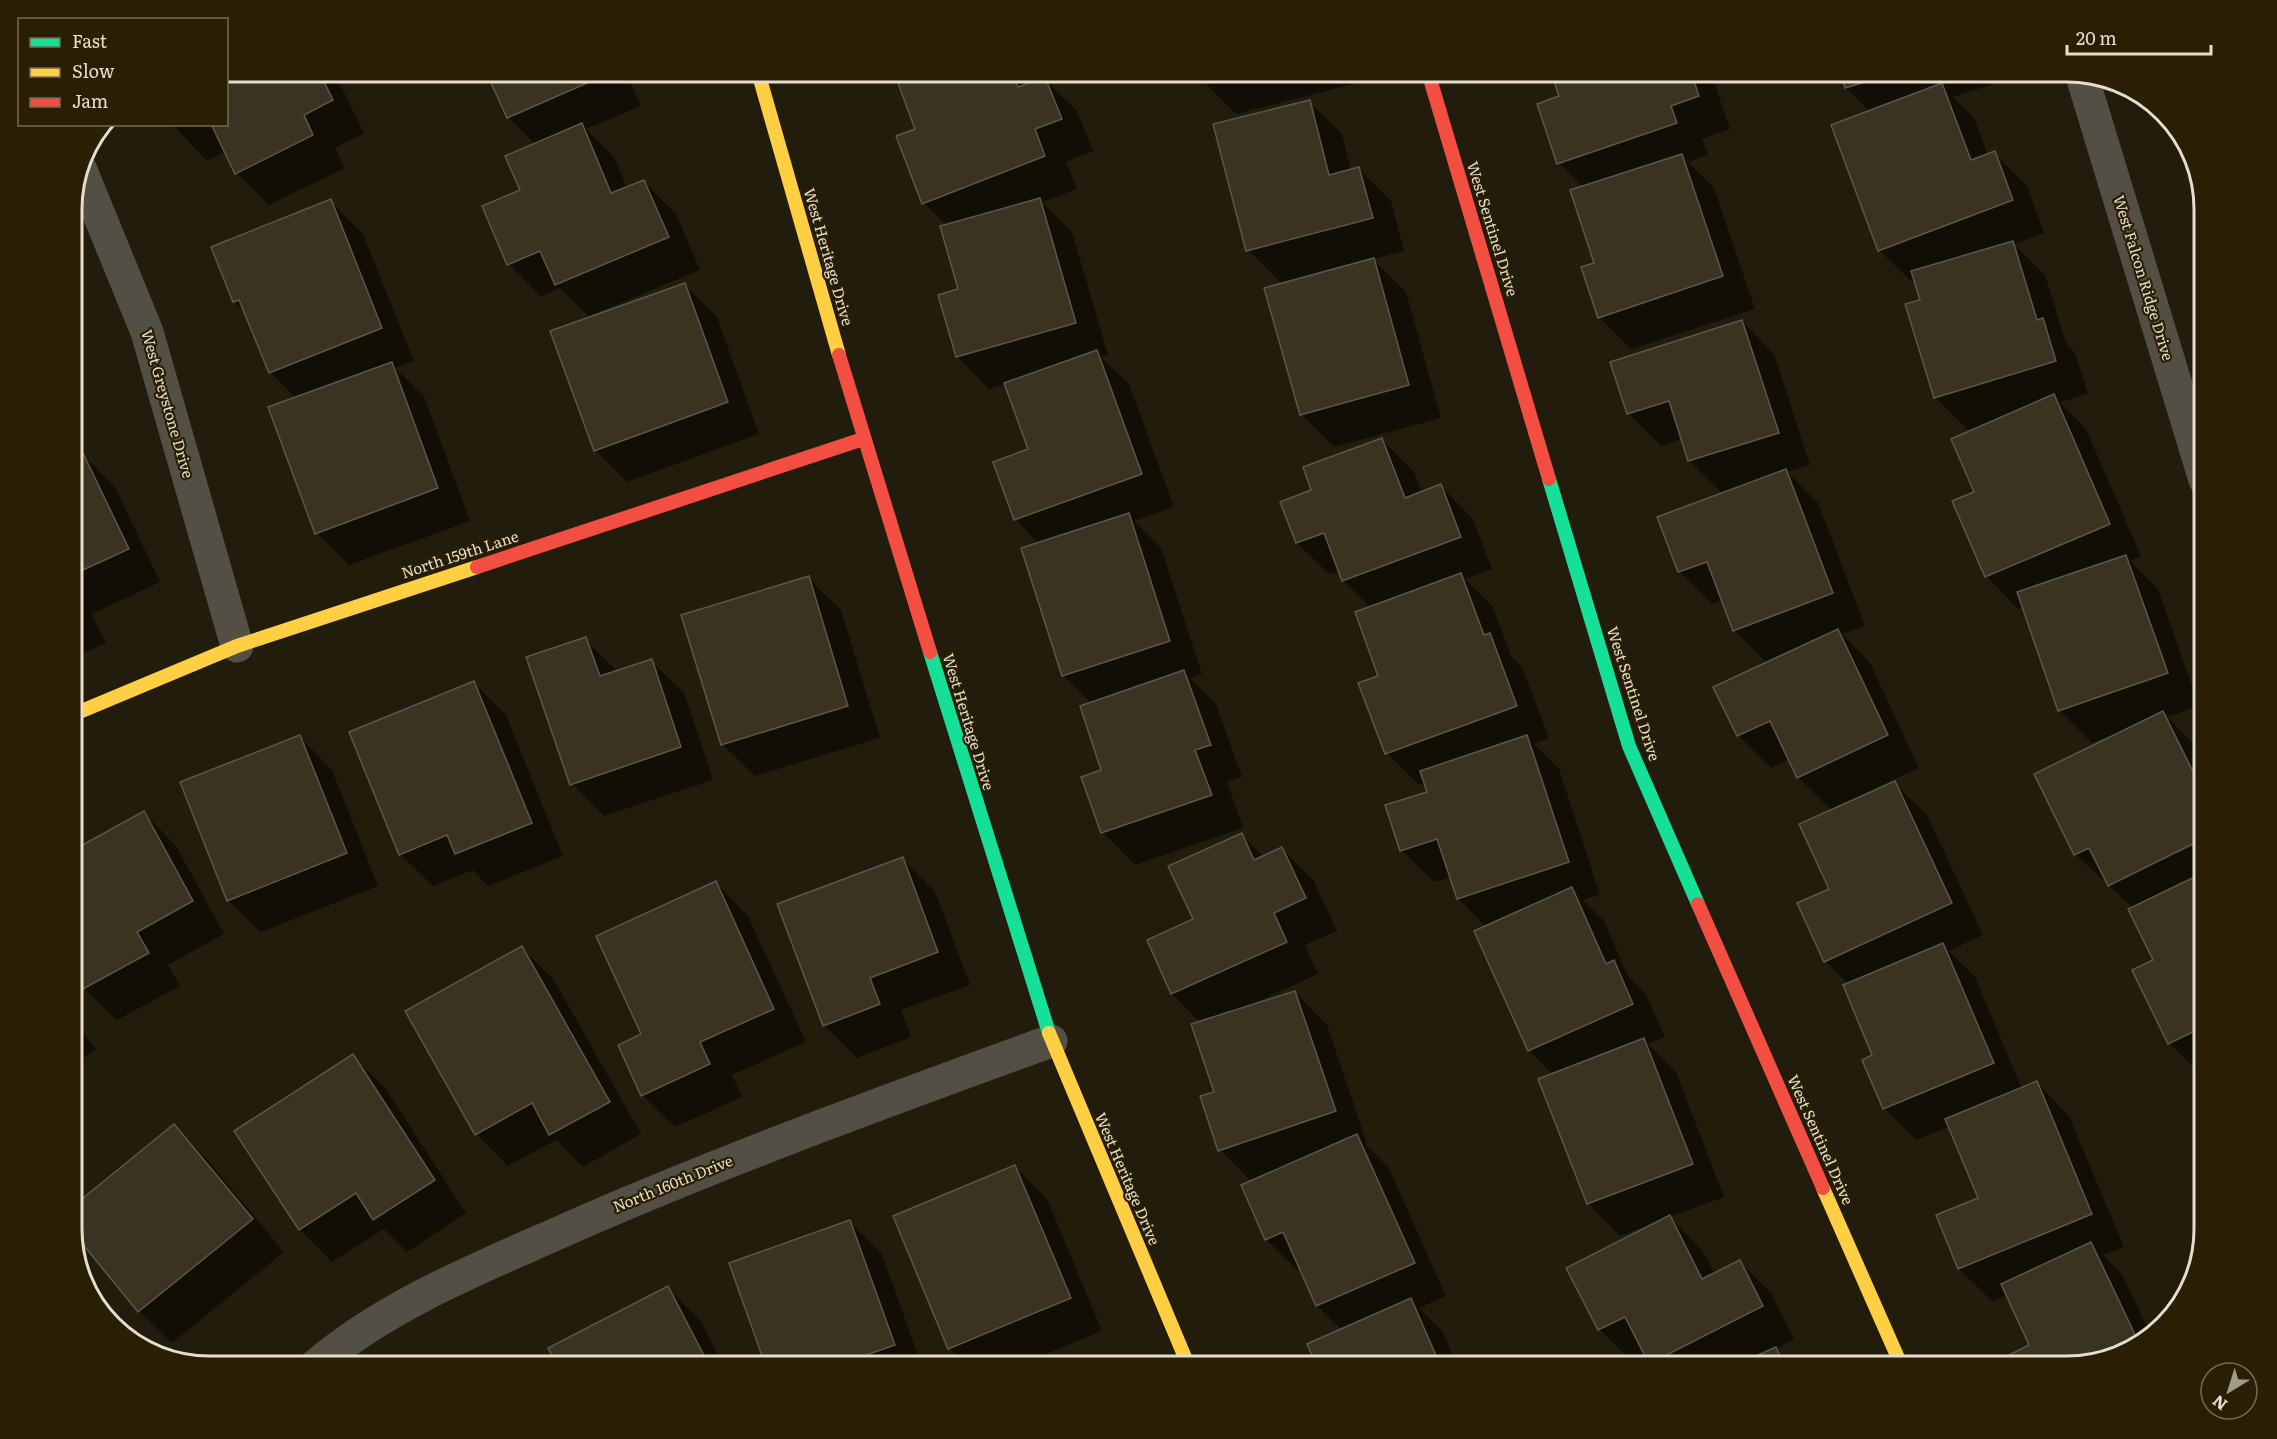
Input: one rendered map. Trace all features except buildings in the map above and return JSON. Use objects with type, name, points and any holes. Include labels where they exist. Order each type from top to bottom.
[{"type":"street","name":"West Heritage Drive","points":[[761,82],[863,439],[1051,1041],[1185,1357]]},
{"type":"street","name":"West Sentinel Drive","points":[[1431,82],[1629,746],[1898,1357]]},
{"type":"street","name":"West Falcon Ridge Drive","points":[[2084,84],[2194,444]]},
{"type":"street","name":"West Greystone Drive","points":[[86,183],[147,332],[237,646]]},
{"type":"street","name":"North 159th Lane","points":[[83,710],[237,646],[863,439]]},
{"type":"street","name":"North 160th Drive","points":[[325,1357],[335,1348],[428,1292],[655,1190],[794,1135],[1051,1041]]},
{"type":"traffic: fast","points":[[1549,479],[1629,746],[1698,904]]},
{"type":"traffic: fast","points":[[930,652],[1049,1033]]},
{"type":"traffic: slow","points":[[761,82],[839,355]]},
{"type":"traffic: slow","points":[[83,710],[237,646],[477,567]]},
{"type":"traffic: slow","points":[[1049,1033],[1185,1357]]},
{"type":"traffic: slow","points":[[1823,1188],[1898,1357]]},
{"type":"traffic: jam","points":[[1431,82],[1549,479]]},
{"type":"traffic: jam","points":[[839,355],[930,652]]},
{"type":"traffic: jam","points":[[477,567],[863,439]]},
{"type":"traffic: jam","points":[[1698,904],[1823,1188]]}]
